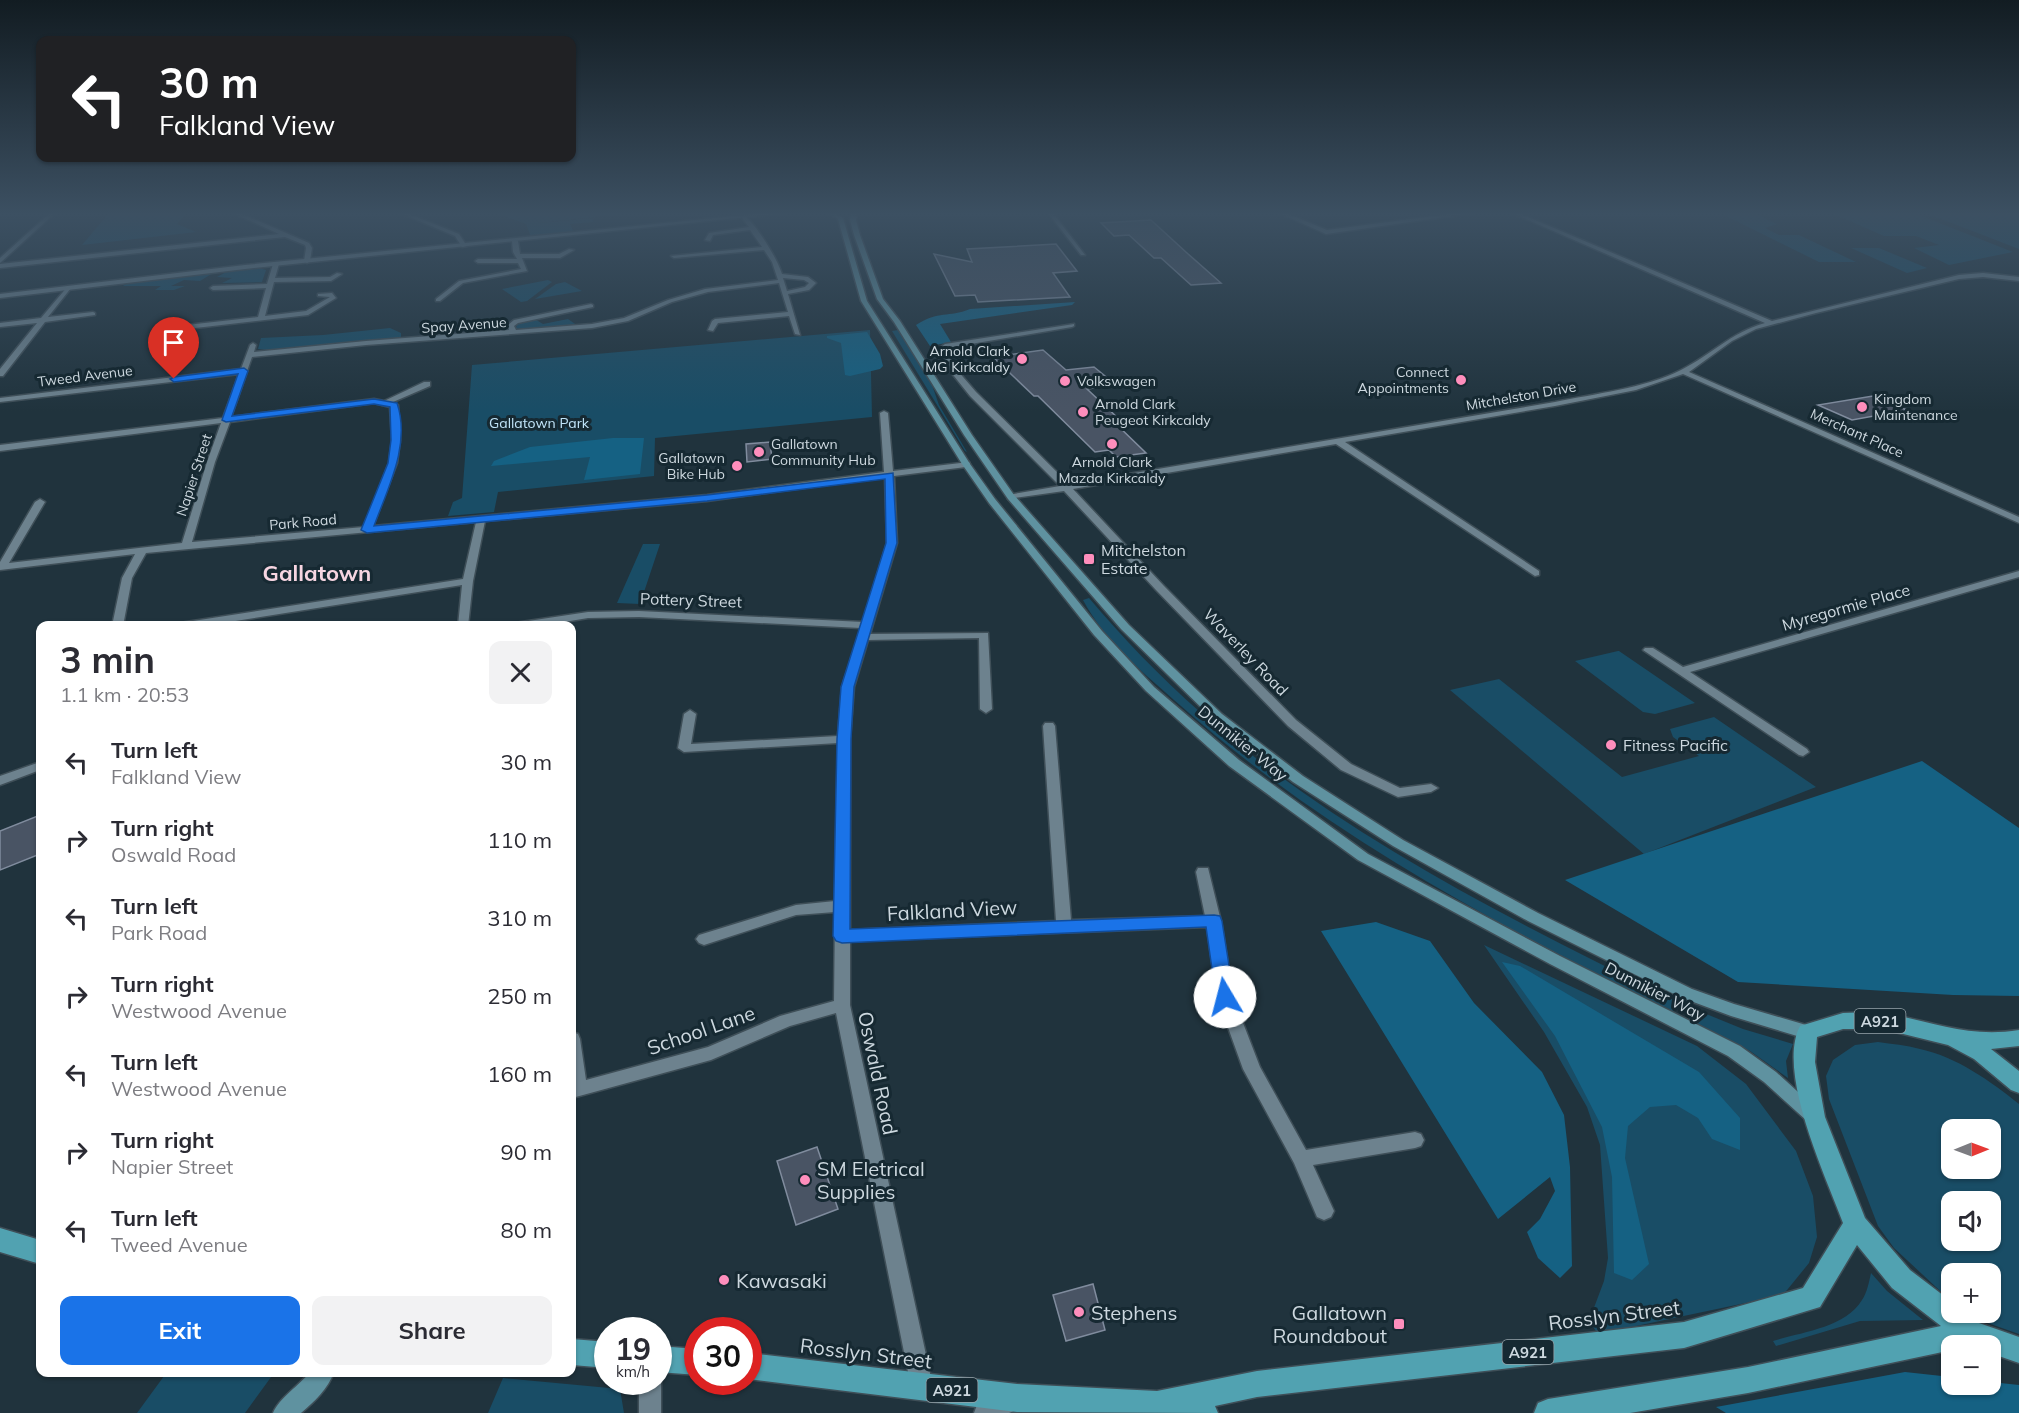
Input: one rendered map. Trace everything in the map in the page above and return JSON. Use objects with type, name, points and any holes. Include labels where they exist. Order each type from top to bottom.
[{"type":"main road","name":"Dunnikier Way","points":[[858,279],[864,301],[966,464],[1023,539],[1098,633],[1150,689],[1234,763],[1362,857],[1555,960],[1734,1051],[1770,1077],[1814,1117]]},
{"type":"main road","name":"Dunnikier Way","points":[[873,279],[880,299],[897,321],[968,435],[1011,497],[1125,627],[1218,717],[1298,779],[1398,843],[1543,922],[1686,993],[1731,1010],[1807,1032]]},
{"type":"main road","points":[[966,464],[976,459],[968,435]]},
{"type":"main road","points":[[1011,497],[1005,500],[1007,507],[1023,539]]},
{"type":"main road","name":"A921","points":[[1807,1032],[1843,1021],[1883,1021],[1953,1038],[2001,1041],[2019,1038]]},
{"type":"main road","points":[[1807,1032],[1804,1062],[1814,1117],[1856,1225],[1901,1279],[1971,1333],[2019,1350]]},
{"type":"main road","name":"A921","points":[[1953,1038],[1981,1053],[2019,1084]]},
{"type":"main road","name":"Rosslyn Street","points":[[1157,1405],[1257,1384],[1684,1335],[1811,1298],[1856,1225]]},
{"type":"main road","points":[[0,1240],[36,1251]]},
{"type":"main road","points":[[1548,1413],[1748,1380],[1971,1333]]},
{"type":"main road","points":[[576,1352],[594,1354]]},
{"type":"main road","name":"Rosslyn Street","points":[[762,1368],[1017,1398],[1157,1405],[1204,1413]]},
{"type":"main road","points":[[284,1413],[307,1393],[320,1377]]},
{"type":"street","points":[[0,296],[147,279]]},
{"type":"street","points":[[261,318],[272,279]]},
{"type":"street","points":[[213,288],[331,279]]},
{"type":"street","points":[[438,300],[461,282],[477,279]]},
{"type":"street","points":[[780,279],[798,334]]},
{"type":"street","name":"Spay Avenue","points":[[249,355],[366,343],[609,324],[645,314],[690,294],[780,279]]},
{"type":"street","name":"Spay Avenue","points":[[784,293],[807,290],[813,283],[807,279]]},
{"type":"street","points":[[1667,279],[1770,323]]},
{"type":"street","name":"Mitchelston Drive","points":[[1011,497],[1567,402],[1636,388],[1683,372],[1730,340],[1754,328],[1951,279]]},
{"type":"street","points":[[0,374],[68,288]]},
{"type":"street","points":[[156,344],[160,333],[178,328],[308,313],[333,298],[333,295],[320,295]]},
{"type":"street","points":[[513,333],[511,326],[516,321],[591,306]]},
{"type":"street","points":[[0,325],[93,314]]},
{"type":"street","points":[[711,330],[715,321],[792,314]]},
{"type":"street","name":"Waverley Road","points":[[1072,325],[943,348],[954,371],[973,394],[1052,472],[1064,488],[1301,730],[1346,767],[1398,793],[1431,788]]},
{"type":"street","name":"Napier Street","points":[[186,546],[226,420],[253,345]]},
{"type":"street","name":"Tweed Avenue","points":[[0,400],[244,371]]},
{"type":"street","name":"Merchant Place","points":[[1683,372],[2019,520]]},
{"type":"street","points":[[387,402],[427,384]]},
{"type":"street","points":[[0,448],[374,401],[387,402],[394,405],[396,440],[393,463],[367,530]]},
{"type":"street","name":"Oswald Road","points":[[884,413],[890,475],[892,543],[848,687],[844,739],[842,1005],[922,1387]]},
{"type":"street","points":[[1337,441],[1535,573]]},
{"type":"street","name":"Park Road","points":[[1,567],[142,549],[707,498],[966,464]]},
{"type":"street","points":[[1,567],[40,502]]},
{"type":"street","points":[[464,621],[468,581],[481,520]]},
{"type":"street","points":[[118,621],[127,578],[142,549]]},
{"type":"street","name":"Myregormie Place","points":[[1682,672],[2019,574]]},
{"type":"street","points":[[212,621],[468,581]]},
{"type":"street","name":"Pottery Street","points":[[548,621],[588,615],[639,614],[865,631]]},
{"type":"street","points":[[865,631],[984,635],[986,710]]},
{"type":"street","points":[[1649,650],[1803,752]]},
{"type":"street","points":[[690,714],[684,748],[844,739]]},
{"type":"street","points":[[1049,726],[1064,926]]},
{"type":"street","points":[[0,781],[36,768]]},
{"type":"street","points":[[1203,872],[1214,921],[1225,997],[1248,1059],[1301,1159],[1324,1211]]},
{"type":"street","points":[[704,939],[796,910],[842,906]]},
{"type":"street","name":"Falkland View","points":[[842,936],[1214,921]]},
{"type":"street","name":"School Lane","points":[[576,1090],[711,1053],[786,1021],[842,1005]]},
{"type":"street","points":[[1301,1159],[1415,1140]]},
{"type":"street","points":[[650,1395],[650,1413]]},
{"type":"street","points":[[984,1413],[1017,1398]]},
{"type":"green space","points":[[166,279],[203,279],[200,281],[184,280],[171,286],[185,286],[174,290],[155,290],[161,286],[123,286]]},
{"type":"green space","points":[[230,279],[263,279],[262,282],[222,283]]},
{"type":"green space","points":[[548,280],[552,282],[527,301],[521,302],[502,289]]},
{"type":"green space","points":[[565,282],[582,291],[535,299],[556,284]]},
{"type":"green space","points":[[533,318],[543,324],[568,319],[578,326],[515,329],[518,323]]},
{"type":"green space","points":[[390,328],[401,333],[401,338],[258,349],[261,338],[323,335]]},
{"type":"green space","name":"Gallatown Park","points":[[870,330],[872,417],[655,438],[654,476],[498,492],[494,512],[448,516],[453,502],[462,498],[472,365]]},
{"type":"green space","points":[[898,330],[932,385],[939,405],[967,452],[892,331]]},
{"type":"green space","points":[[643,544],[660,544],[640,604],[617,603]]},
{"type":"green space","points":[[1089,598],[1142,657],[1185,699],[1253,756],[1309,797],[1368,836],[1489,906],[1676,1001],[1673,1011],[1479,912],[1355,837],[1295,796],[1237,753],[1127,657],[1092,615],[1083,600]]},
{"type":"green space","points":[[1619,651],[1695,703],[1655,714],[1643,712],[1575,661]]},
{"type":"green space","points":[[1499,679],[1622,777],[1699,756],[1673,737],[1670,729],[1714,717],[1816,787],[1644,854],[1450,690]]},
{"type":"green space","points":[[1484,945],[1697,1046],[1746,1084],[1796,1151],[1813,1196],[1817,1237],[1809,1263],[1783,1295],[1598,1334],[1589,1321],[1604,1281],[1608,1258],[1600,1145],[1587,1107],[1544,1032]]},
{"type":"green space","points":[[1694,1009],[1743,1029],[1793,1044],[1786,1061],[1788,1078],[1750,1051],[1689,1019]]},
{"type":"green space","points":[[1878,1042],[1910,1046],[1960,1064],[2019,1104],[2019,1334],[1988,1323],[2001,1323],[2001,1263],[1941,1263],[1941,1292],[1894,1248],[1878,1226],[1829,1099],[1826,1076],[1833,1060],[1855,1045]]},
{"type":"green space","points":[[1871,1273],[1887,1291],[1923,1320],[1860,1321],[1776,1346],[1773,1341],[1822,1328],[1845,1317],[1864,1297]]},
{"type":"green space","points":[[163,1377],[271,1377],[245,1413],[137,1413]]},
{"type":"green space","points":[[503,1378],[594,1387],[594,1395],[621,1395],[624,1413],[488,1413]]},
{"type":"shaded area","points":[[1075,302],[1072,305],[940,324],[951,342],[930,346],[916,325],[931,317],[970,309]]},
{"type":"shaded area","points":[[867,332],[880,354],[883,366],[880,369],[850,376],[845,375],[841,343],[827,336]]},
{"type":"shaded area","points":[[613,438],[644,438],[640,474],[584,480],[590,457],[491,466],[494,461],[530,447]]},
{"type":"shaded area","points":[[1922,761],[2019,828],[2019,996],[1953,995],[1738,982],[1565,880]]},
{"type":"shaded area","points":[[1376,922],[1430,941],[1474,1003],[1542,1072],[1564,1115],[1570,1167],[1572,1266],[1560,1278],[1538,1258],[1527,1232],[1540,1219],[1555,1191],[1550,1177],[1498,1219],[1321,931]]},
{"type":"shaded area","points":[[1502,962],[1520,966],[1699,1072],[1740,1118],[1740,1150],[1712,1139],[1698,1118],[1676,1105],[1650,1107],[1628,1126],[1625,1158],[1649,1264],[1632,1280],[1614,1273],[1612,1177],[1602,1127],[1555,1036]]},
{"type":"shaded area","points":[[1905,1372],[1941,1376],[1941,1395],[2001,1395],[2001,1383],[2019,1385],[2019,1413],[1726,1413],[1716,1407]]},
{"type":"building","points":[[946,279],[1057,279],[1070,297],[978,302],[975,295],[955,296]]},
{"type":"building","points":[[1184,279],[1216,279],[1221,283],[1191,285]]},
{"type":"building","points":[[1043,350],[1066,370],[1094,367],[1116,385],[1087,389],[1120,420],[1113,421],[1146,453],[1116,457],[1109,450],[1095,452],[1038,396],[1034,396],[993,357]]},
{"type":"building","name":"Kingdom Maintenance","points":[[1873,396],[1907,410],[1852,420],[1818,405]]},
{"type":"building","name":"Gallatown Community Hub","points":[[770,442],[772,459],[747,462],[746,444]]},
{"type":"building","points":[[36,817],[36,856],[0,870],[0,831]]},
{"type":"building","name":"SM Eletrical Supplies","points":[[817,1147],[838,1209],[796,1225],[777,1161]]},
{"type":"building","name":"Stephens","points":[[1093,1284],[1105,1330],[1066,1341],[1053,1295]]},
{"type":"place","name":"Arnold Clark MG Kirkcaldy","points":[[1022,359]]},
{"type":"place","name":"Connect Appointments","points":[[1461,380]]},
{"type":"place","name":"Volkswagen","points":[[1065,381]]},
{"type":"place","name":"Kingdom Maintenance","points":[[1862,407]]},
{"type":"place","name":"Arnold Clark Peugeot Kirkcaldy","points":[[1083,412]]},
{"type":"place","name":"Arnold Clark Mazda Kirkcaldy","points":[[1112,444]]},
{"type":"place","name":"Gallatown Community Hub","points":[[759,452]]},
{"type":"place","name":"Gallatown Bike Hub","points":[[737,466]]},
{"type":"place","name":"Mitchelston Estate","points":[[1089,559]]},
{"type":"place","name":"Fitness Pacific","points":[[1611,745]]},
{"type":"place","name":"SM Eletrical Supplies","points":[[805,1180]]},
{"type":"place","name":"Kawasaki","points":[[724,1280]]},
{"type":"place","name":"Stephens","points":[[1079,1312]]},
{"type":"place","name":"Gallatown Roundabout","points":[[1399,1324]]},
{"type":"district","name":"Gallatown","points":[[317,573]]},
{"type":"route","points":[[174,379],[244,371],[226,420],[374,401],[394,405],[396,440],[393,463],[367,530],[707,498],[890,475],[892,543],[848,687],[844,739],[842,936],[1214,921],[1225,997]]}]
